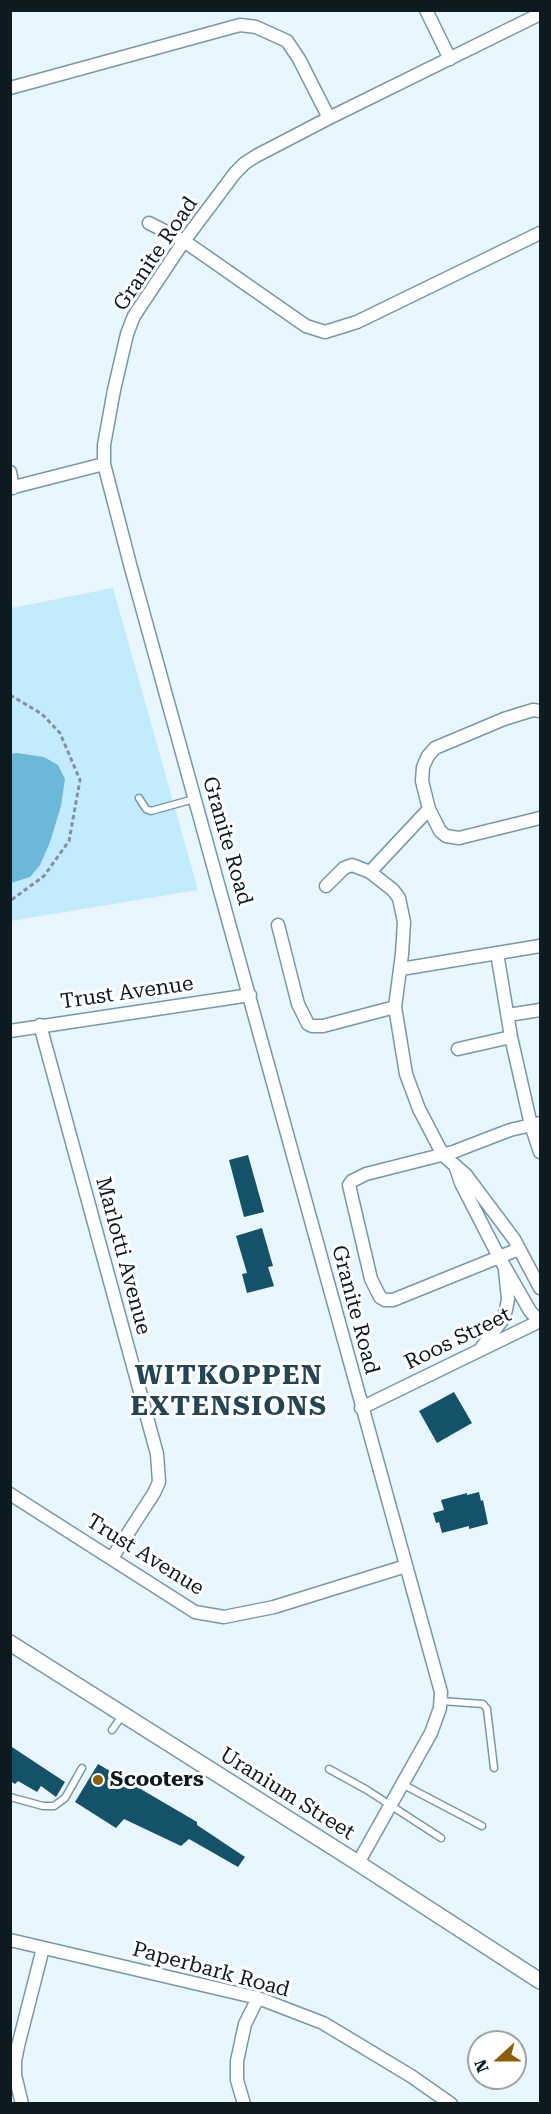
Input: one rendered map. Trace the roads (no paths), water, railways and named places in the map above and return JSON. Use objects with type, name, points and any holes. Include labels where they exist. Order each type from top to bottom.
[{"type":"street","points":[[426,10],[450,59]]},
{"type":"street","name":"Granite Road","points":[[358,1863],[431,1733],[440,1708],[441,1692],[361,1408],[104,464],[107,422],[127,334],[140,304],[184,241],[245,163],[329,118],[540,14]]},
{"type":"street","points":[[10,88],[240,24],[256,27],[287,41],[299,59],[329,118]]},
{"type":"street","points":[[150,223],[184,241],[306,326],[325,332],[338,330],[357,322],[540,234]]},
{"type":"street","points":[[10,472],[12,488],[104,464]]},
{"type":"street","points":[[540,711],[533,710],[504,719],[435,748],[423,767],[422,781],[429,809],[440,831],[446,836],[453,838],[540,818]]},
{"type":"street","points":[[370,872],[429,809]]},
{"type":"street","points":[[326,886],[338,873],[352,865],[370,872],[393,890],[402,908],[404,922],[401,969],[395,1007],[406,1074],[419,1109],[443,1155],[466,1175],[514,1239],[540,1288]]},
{"type":"street","points":[[278,925],[298,1004],[308,1024],[323,1026],[395,1007]]},
{"type":"street","points":[[401,969],[540,946]]},
{"type":"street","points":[[497,953],[511,1038],[536,1124],[540,1152]]},
{"type":"street","name":"Trust Avenue","points":[[10,1031],[250,995]]},
{"type":"street","points":[[508,1015],[540,1010]]},
{"type":"street","name":"Marlotti Avenue","points":[[40,1026],[157,1454],[159,1482],[154,1494],[112,1558]]},
{"type":"street","points":[[458,1049],[511,1038]]},
{"type":"street","points":[[519,1249],[502,1262],[393,1300],[380,1297],[375,1289],[349,1185],[352,1180],[366,1174],[443,1155],[510,1130],[536,1124]]},
{"type":"street","points":[[456,1167],[461,1183],[502,1262],[530,1311],[540,1321]]},
{"type":"street","points":[[480,1350],[495,1331],[506,1310],[508,1299],[502,1262]]},
{"type":"street","name":"Roos Street","points":[[361,1408],[540,1321]]},
{"type":"street","name":"Trust Avenue","points":[[10,1494],[195,1612],[224,1617],[274,1607],[406,1566]]},
{"type":"street","name":"Uranium Street","points":[[10,1643],[540,1981]]},
{"type":"street","name":"Paperbark Road","points":[[10,1940],[258,1998],[323,2023],[451,2103]]},
{"type":"street","points":[[22,2103],[15,2075],[16,2054],[43,1948]]},
{"type":"street","points":[[244,2103],[237,2080],[237,2061],[245,2024],[258,1998]]},
{"type":"lane","points":[[139,798],[146,809],[151,810],[195,798]]},
{"type":"lane","points":[[441,1701],[483,1704],[487,1709],[494,1768]]},
{"type":"lane","points":[[112,1730],[122,1715]]},
{"type":"lane","points":[[10,1797],[43,1806],[54,1806],[65,1798],[82,1768]]},
{"type":"lane","points":[[330,1769],[441,1838]]},
{"type":"lane","points":[[402,1784],[482,1826]]},
{"type":"water","points":[[11,754],[44,757],[58,765],[65,779],[61,806],[40,865],[30,877],[11,883]]},
{"type":"place","name":"Scooters","points":[[98,1780]]},
{"type":"district","name":"WITKOPPEN EXTENSIONS","points":[[229,1392]]}]
